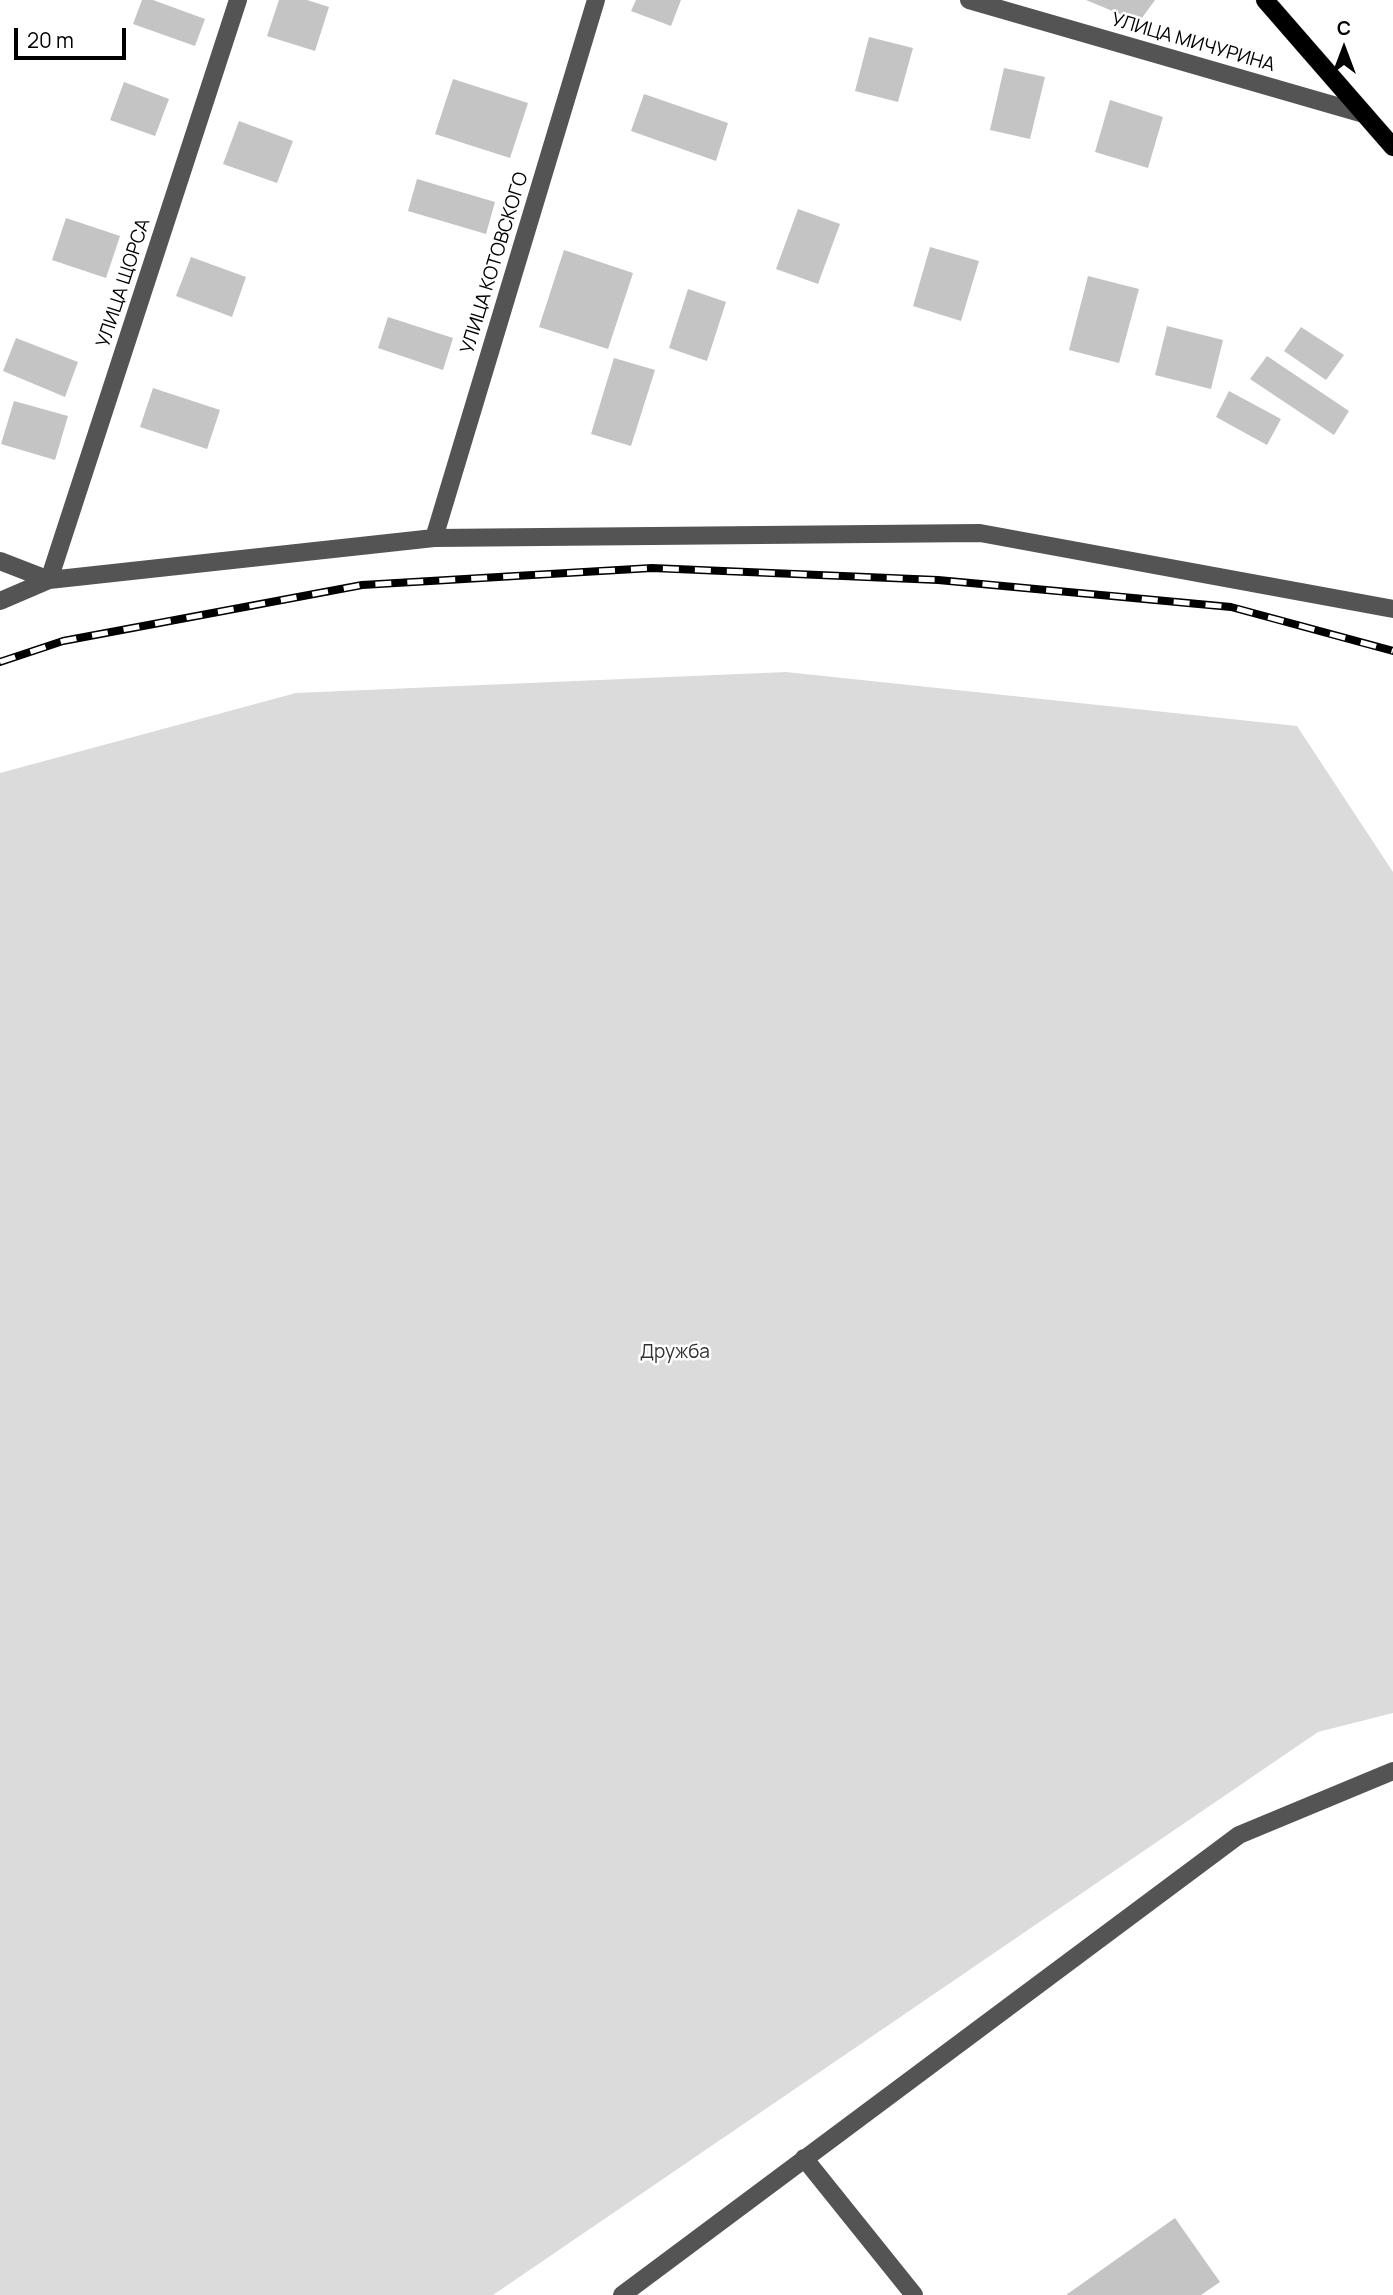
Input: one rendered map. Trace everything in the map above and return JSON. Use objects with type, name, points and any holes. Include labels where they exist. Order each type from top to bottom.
[{"type":"main road","points":[[1265,0],[1393,147]]},
{"type":"street","name":"УЛИЦА ЩОРСА","points":[[49,580],[238,0]]},
{"type":"street","name":"УЛИЦА КОТОВСКОГО","points":[[434,538],[596,0]]},
{"type":"street","name":"УЛИЦА МИЧУРИНА","points":[[969,0],[1009,5],[1364,114]]},
{"type":"street","points":[[0,601],[49,580],[434,538],[979,533],[1393,609]]},
{"type":"street","points":[[0,561],[49,580]]},
{"type":"street","points":[[622,2295],[1239,1835],[1393,1771]]},
{"type":"street","points":[[804,2158],[914,2295]]},
{"type":"green space","name":"Дружба","points":[[786,672],[1297,726],[1393,872],[1393,1713],[1318,1732],[493,2295],[0,2295],[0,773],[296,693]]},
{"type":"building","points":[[142,0],[153,0],[205,19],[195,46],[133,24]]},
{"type":"building","points":[[279,0],[307,0],[329,7],[315,51],[267,36]]},
{"type":"building","points":[[636,0],[681,0],[671,26],[631,11]]},
{"type":"building","points":[[1086,0],[1155,0],[1139,22]]},
{"type":"building","points":[[869,37],[913,48],[898,102],[855,91]]},
{"type":"building","points":[[1004,68],[1045,77],[1030,139],[990,130]]},
{"type":"building","points":[[453,79],[528,103],[510,158],[435,134]]},
{"type":"building","points":[[124,82],[169,99],[155,136],[110,120]]},
{"type":"building","points":[[644,94],[728,123],[716,161],[631,131]]},
{"type":"building","points":[[1110,100],[1163,117],[1148,168],[1095,152]]},
{"type":"building","points":[[239,121],[293,141],[277,183],[223,164]]},
{"type":"building","points":[[417,179],[495,202],[486,234],[408,211]]},
{"type":"building","points":[[798,209],[840,224],[818,284],[776,269]]},
{"type":"building","points":[[66,218],[120,236],[106,278],[52,260]]},
{"type":"building","points":[[930,247],[979,261],[961,321],[913,306]]},
{"type":"building","points":[[564,250],[633,273],[608,349],[539,327]]},
{"type":"building","points":[[191,257],[246,277],[232,317],[176,296]]},
{"type":"building","points":[[1088,276],[1139,289],[1119,363],[1069,350]]},
{"type":"building","points":[[688,289],[726,302],[707,361],[669,348]]},
{"type":"building","points":[[388,317],[453,338],[443,370],[378,348]]},
{"type":"building","points":[[1167,326],[1223,340],[1211,389],[1155,375]]},
{"type":"building","points":[[1301,327],[1344,355],[1326,380],[1284,351]]},
{"type":"building","points":[[16,338],[78,362],[65,397],[3,371]]},
{"type":"building","points":[[1267,356],[1349,411],[1334,435],[1250,379]]},
{"type":"building","points":[[614,358],[655,370],[631,446],[591,434]]},
{"type":"building","points":[[153,388],[220,410],[207,449],[140,427]]},
{"type":"building","points":[[1229,391],[1281,419],[1267,445],[1216,417]]},
{"type":"building","points":[[14,401],[68,416],[55,460],[1,444]]},
{"type":"building","points":[[1175,2218],[1220,2282],[1201,2295],[1066,2295]]},
{"type":"railway","points":[[0,662],[63,641],[362,585],[652,568],[938,580],[1231,607],[1393,651]]}]
